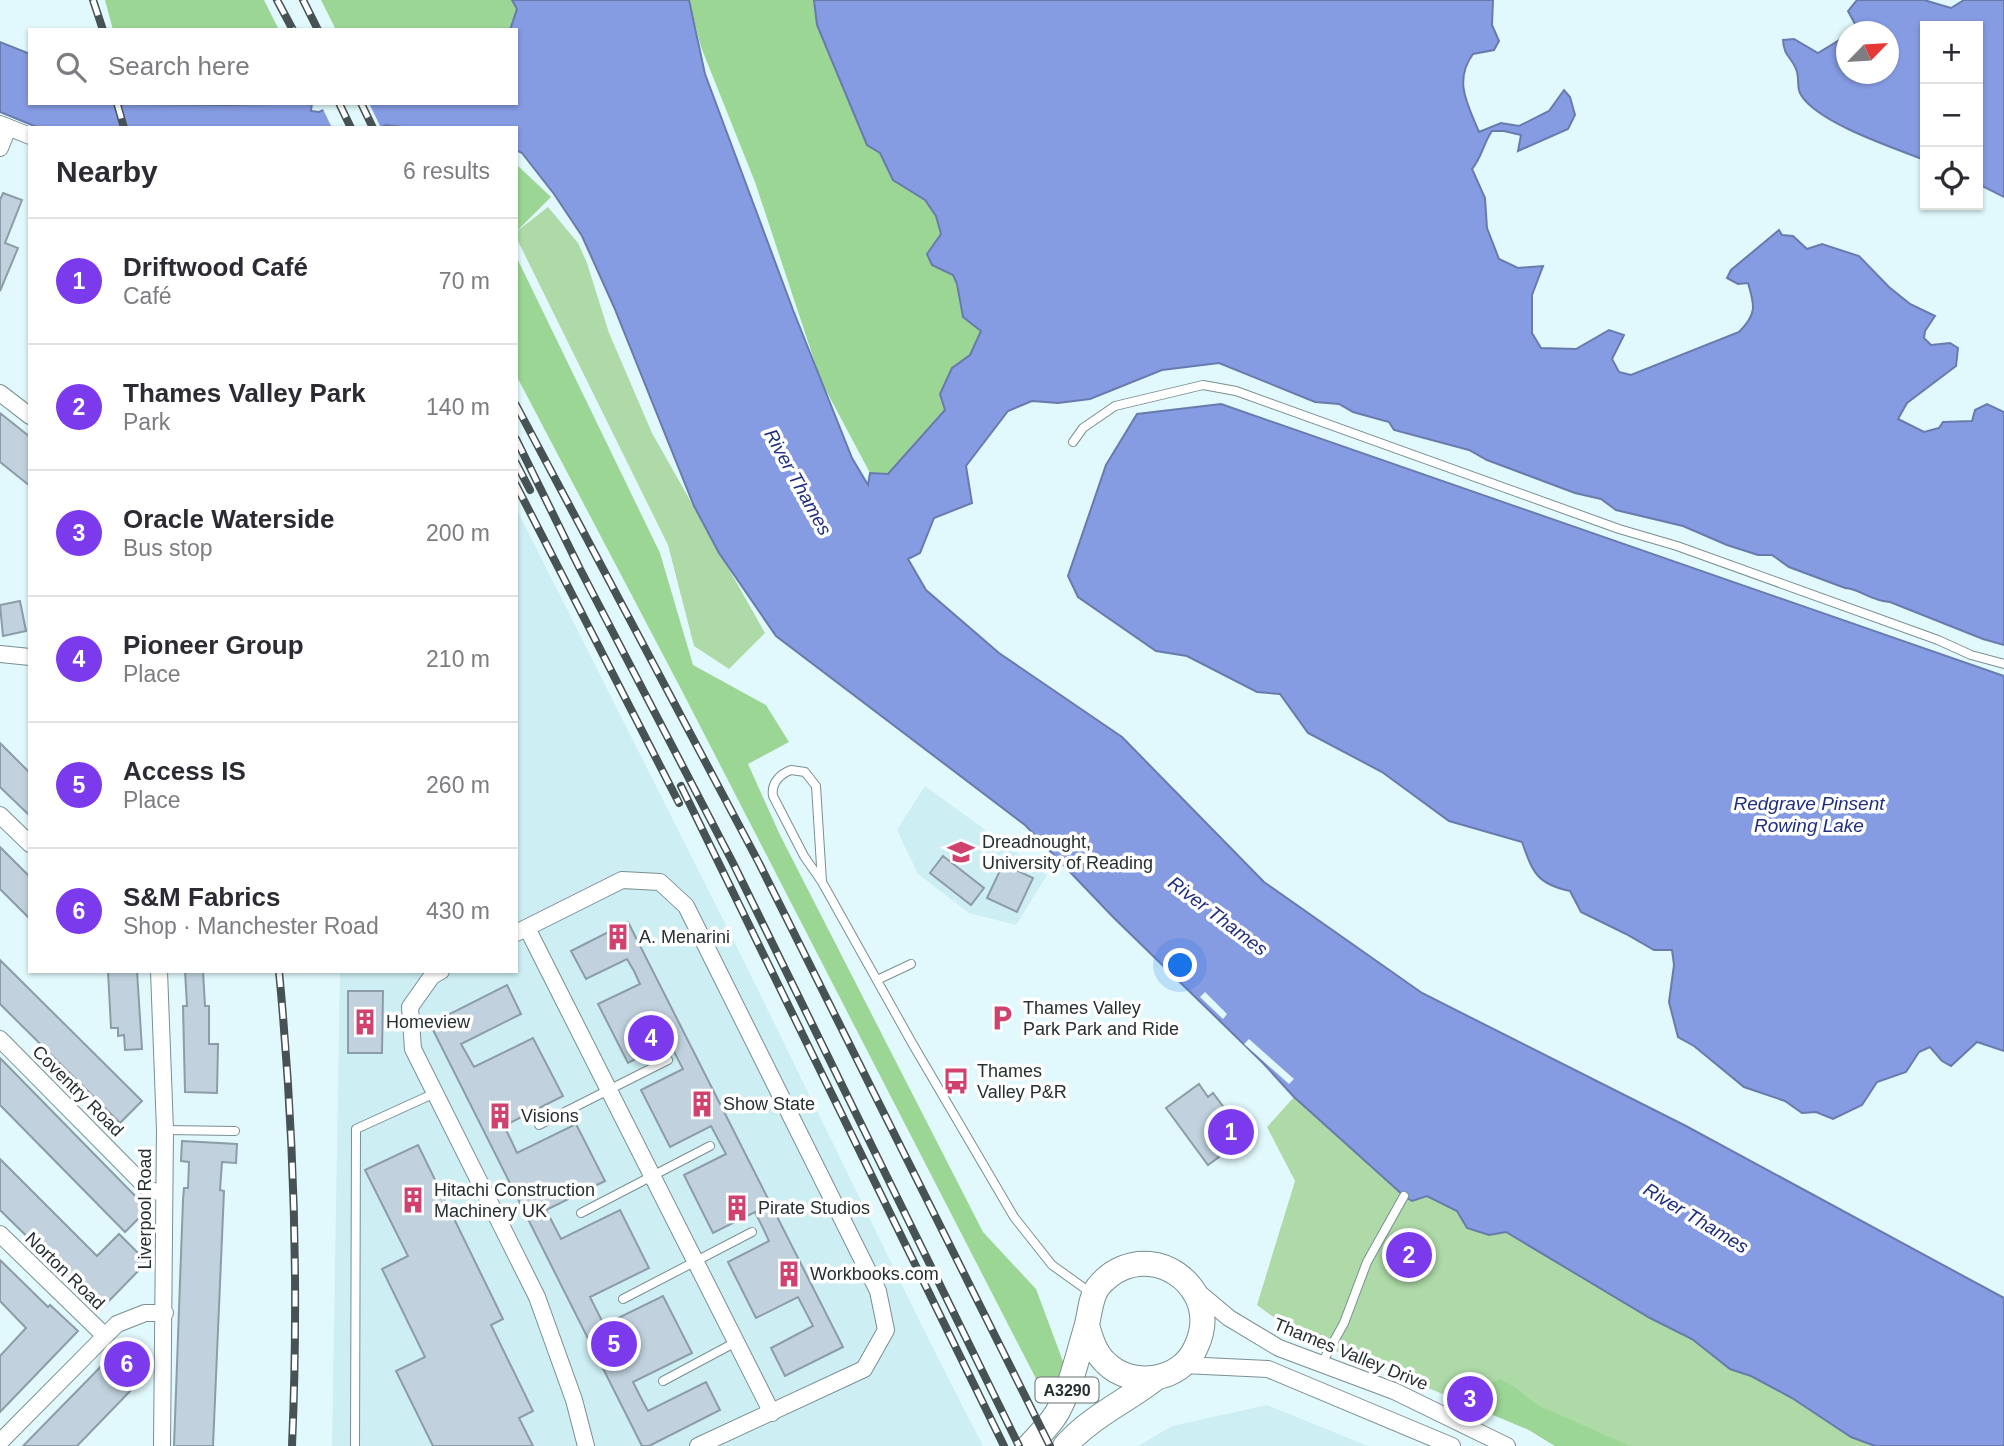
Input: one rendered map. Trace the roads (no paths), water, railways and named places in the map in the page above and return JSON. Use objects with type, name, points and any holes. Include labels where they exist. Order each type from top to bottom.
[{"type":"main road","points":[[1134,1264],[1156,1264],[1171,1269],[1189,1283],[1200,1303],[1203,1315],[1202,1333],[1195,1350],[1183,1365],[1166,1375],[1140,1378],[1120,1373],[1105,1363],[1091,1342],[1087,1325],[1094,1295],[1113,1272],[1134,1264]]},
{"type":"main road","name":"A3290","points":[[1029,1446],[1059,1411],[1087,1325]]},
{"type":"main road","name":"A3290","points":[[1065,1446],[1098,1418],[1156,1378]]},
{"type":"street","points":[[0,148],[4,126],[28,135]]},
{"type":"street","points":[[0,393],[28,414]]},
{"type":"street","points":[[0,654],[28,657]]},
{"type":"street","points":[[0,815],[28,842]]},
{"type":"street","points":[[698,1446],[772,1413],[864,1369],[886,1330],[878,1291],[686,906],[660,882],[622,880],[522,930],[609,1091],[772,1413]]},
{"type":"street","name":"Liverpool Road","points":[[159,973],[165,1130],[162,1446]]},
{"type":"street","points":[[437,973],[432,976],[410,1007],[413,1049],[537,1297],[575,1400],[586,1446]]},
{"type":"street","name":"Coventry Road","points":[[0,1039],[149,1190],[163,1193]]},
{"type":"street","name":"Norton Road","points":[[0,1234],[103,1335]]},
{"type":"street","name":"Thames Valley Drive","points":[[1189,1283],[1229,1318],[1279,1348],[1394,1391],[1507,1446]]},
{"type":"street","points":[[2,1436],[117,1324],[145,1313],[165,1313]]},
{"type":"street","points":[[1183,1365],[1268,1369],[1452,1446]]},
{"type":"lane","points":[[1073,442],[1083,428],[1115,406],[1203,384],[1236,391],[1690,551],[1938,640],[1972,655],[2004,664]]},
{"type":"lane","points":[[822,882],[816,786],[805,772],[791,770],[777,779],[773,786],[773,796],[804,856],[822,882],[1014,1217],[1052,1265],[1094,1295]]},
{"type":"lane","points":[[877,980],[911,964]]},
{"type":"lane","points":[[539,1125],[668,1060]]},
{"type":"lane","points":[[355,1446],[356,1129],[435,1093]]},
{"type":"lane","points":[[165,1130],[235,1131]]},
{"type":"lane","points":[[581,1213],[710,1146]]},
{"type":"lane","points":[[1322,1363],[1344,1323],[1367,1262],[1404,1196]]},
{"type":"lane","points":[[623,1298],[752,1232]]},
{"type":"lane","points":[[663,1381],[736,1342]]},
{"type":"water","name":"River Thames","points":[[512,0],[689,0],[705,74],[793,310],[852,458],[868,485],[870,473],[888,474],[945,410],[940,394],[952,368],[970,355],[981,331],[963,317],[953,275],[932,265],[927,254],[941,234],[936,216],[925,200],[893,180],[880,153],[867,145],[817,25],[814,0],[1493,0],[1492,25],[1499,41],[1494,50],[1473,54],[1467,64],[1463,83],[1464,93],[1479,132],[1501,123],[1519,126],[1549,111],[1564,90],[1570,97],[1575,115],[1568,129],[1518,151],[1521,135],[1492,131],[1472,169],[1485,198],[1487,228],[1499,259],[1518,268],[1543,266],[1532,295],[1532,333],[1541,348],[1576,349],[1609,330],[1624,335],[1612,359],[1619,372],[1631,375],[1739,332],[1752,315],[1752,298],[1748,283],[1738,284],[1727,278],[1731,270],[1779,230],[1782,235],[1793,236],[1807,249],[1822,244],[1859,256],[1910,304],[1935,316],[1925,331],[1924,338],[1931,345],[1950,343],[1958,348],[1956,366],[1907,403],[1898,419],[1924,432],[1939,428],[1943,422],[1972,421],[1975,410],[1987,404],[2004,412],[2004,645],[1789,567],[1772,555],[1758,555],[1683,526],[1616,510],[1601,499],[1575,493],[1487,460],[1469,450],[1394,430],[1389,422],[1353,412],[1339,404],[1315,402],[1219,363],[1162,370],[1090,399],[1058,403],[1032,401],[1008,411],[966,466],[972,503],[934,518],[920,553],[908,559],[926,590],[999,653],[1122,737],[1264,882],[1422,993],[1686,1126],[2004,1298],[2004,1446],[1875,1446],[1851,1437],[1792,1398],[1751,1376],[1730,1369],[1692,1339],[1650,1318],[1506,1232],[1489,1235],[1467,1228],[1457,1211],[1427,1196],[1412,1201],[1404,1196],[1294,1097],[1263,1063],[1114,918],[1025,825],[776,636],[719,553],[694,506],[614,307],[582,236],[554,194],[518,151],[518,126],[34,126],[0,112],[0,42],[28,53],[28,105],[312,105],[311,111],[319,112],[335,105],[518,105],[518,28],[511,28],[517,9]]},
{"type":"water","points":[[1857,0],[1924,0],[1951,8],[1964,0],[2004,0],[2004,197],[1983,186],[1983,21],[1920,21],[1920,158],[1840,125],[1810,105],[1801,95],[1797,72],[1785,50],[1783,40],[1794,39],[1818,53],[1836,42],[1836,84],[1899,84],[1899,21],[1853,21],[1848,11]]},
{"type":"water","name":"Redgrave Pinsent Rowing Lake","points":[[1221,404],[2004,676],[2004,1051],[1977,1042],[1951,1066],[1942,1061],[1930,1047],[1919,1052],[1906,1072],[1877,1082],[1862,1105],[1833,1119],[1816,1112],[1802,1113],[1785,1101],[1744,1087],[1694,1046],[1678,1037],[1669,1002],[1674,965],[1672,950],[1654,950],[1581,912],[1570,891],[1550,885],[1538,876],[1522,842],[1449,821],[1382,772],[1308,733],[1280,694],[1257,692],[1187,656],[1156,651],[1078,597],[1068,576],[1106,465],[1137,414]]},
{"type":"railway","points":[[93,0],[102,28]]},
{"type":"railway","points":[[277,0],[292,28]]},
{"type":"railway","points":[[303,0],[317,28]]},
{"type":"railway","points":[[118,105],[123,126]]},
{"type":"railway","points":[[340,105],[350,126]]},
{"type":"railway","points":[[362,105],[372,126]]},
{"type":"railway","points":[[518,409],[759,863],[1050,1446]]},
{"type":"railway","points":[[518,443],[580,569],[733,863],[1019,1446]]},
{"type":"railway","points":[[518,467],[530,490]]},
{"type":"railway","points":[[518,489],[679,803]]},
{"type":"railway","points":[[681,786],[1004,1446]]},
{"type":"railway","points":[[279,973],[294,1208],[292,1446]]},
{"type":"place","name":"Dreadnought, University of Reading","points":[[961,852]]},
{"type":"place","name":"A. Menarini","points":[[618,937]]},
{"type":"place","name":"Thames Valley Park Park and Ride","points":[[1002,1018]]},
{"type":"place","name":"Homeview","points":[[365,1022]]},
{"type":"place","name":"Pioneer Group","points":[[651,1038]]},
{"type":"place","name":"Thames Valley P&R","points":[[956,1081]]},
{"type":"place","name":"Show State","points":[[702,1104]]},
{"type":"place","name":"Visions","points":[[500,1116]]},
{"type":"place","name":"Driftwood Café","points":[[1231,1132]]},
{"type":"place","name":"Hitachi Construction Machinery UK","points":[[413,1200]]},
{"type":"place","name":"Pirate Studios","points":[[737,1208]]},
{"type":"place","name":"Thames Valley Park","points":[[1409,1255]]},
{"type":"place","name":"Workbooks.com","points":[[789,1274]]},
{"type":"place","name":"Access IS","points":[[614,1344]]},
{"type":"place","name":"S&M Fabrics","points":[[127,1364]]},
{"type":"place","name":"Oracle Waterside","points":[[1470,1399]]}]
